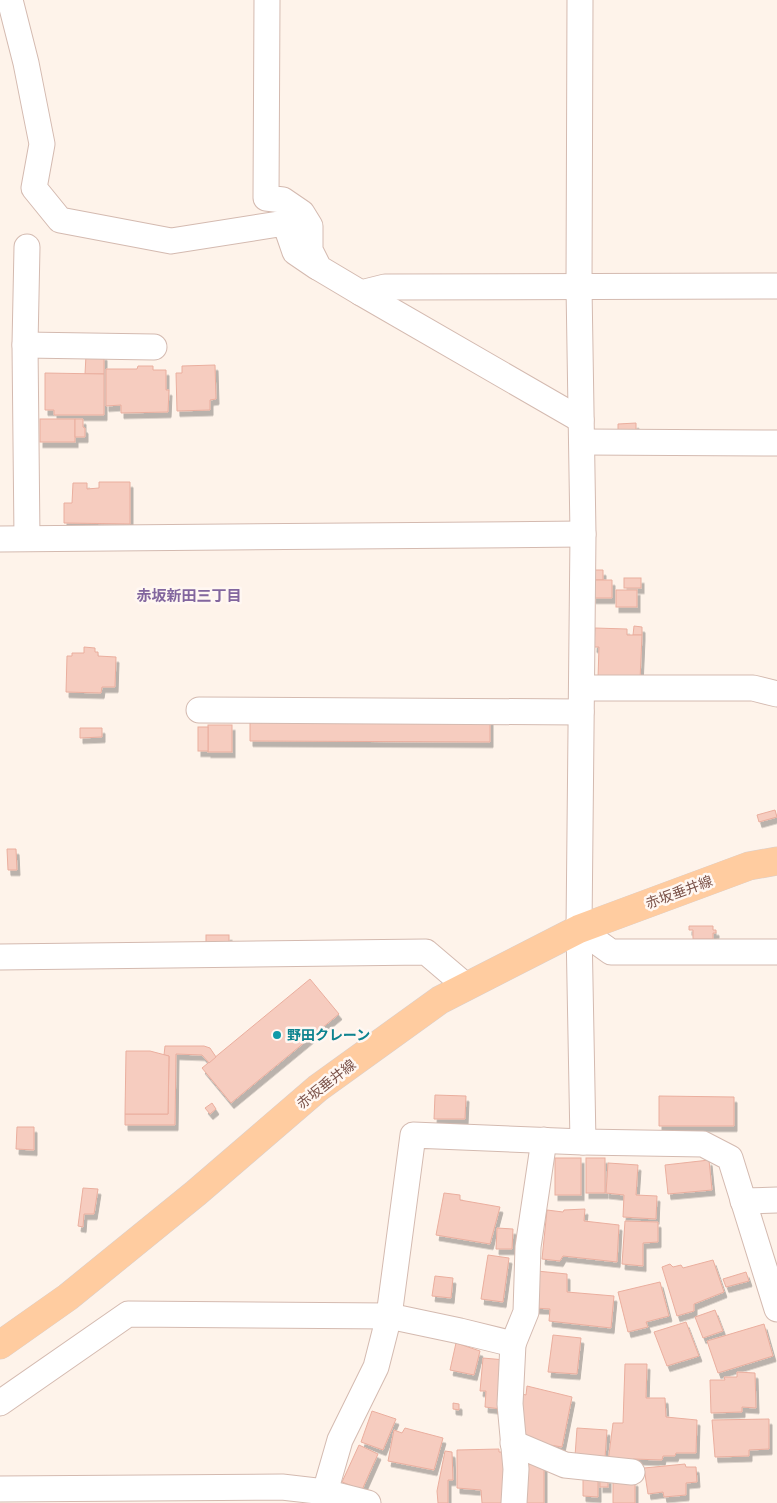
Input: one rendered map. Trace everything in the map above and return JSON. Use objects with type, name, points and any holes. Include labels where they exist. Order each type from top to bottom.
[{"type":"main road","name":"赤坂垂井線","points":[[10,1338],[68,1297],[196,1193],[318,1088],[440,1000],[579,929],[749,866],[777,861]]},
{"type":"street","points":[[10,0],[26,63],[42,144],[34,188],[60,220],[171,241],[285,223],[295,252],[581,431],[777,443]]},
{"type":"street","points":[[267,0],[266,198],[283,200],[302,212],[310,226],[310,250],[320,268]]},
{"type":"street","points":[[580,0],[579,287],[583,534],[579,929],[583,1142]]},
{"type":"street","points":[[27,247],[25,345],[28,538]]},
{"type":"street","points":[[362,293],[385,287],[777,286]]},
{"type":"street","points":[[25,345],[154,346]]},
{"type":"street","points":[[0,539],[583,534]]},
{"type":"street","points":[[199,710],[582,700],[753,688],[777,694]]},
{"type":"street","points":[[579,929],[611,952],[777,952]]},
{"type":"street","points":[[0,957],[426,952],[466,986]]},
{"type":"street","points":[[325,1497],[340,1440],[376,1367],[389,1316],[413,1135],[583,1142],[703,1144],[730,1158],[777,1309]]},
{"type":"street","points":[[514,1503],[516,1469],[510,1404],[513,1344],[526,1312],[528,1247],[544,1140]]},
{"type":"street","points":[[743,1201],[777,1200]]},
{"type":"street","points":[[0,1403],[128,1314],[389,1316],[513,1344]]},
{"type":"street","points":[[513,1443],[566,1465],[632,1472]]},
{"type":"street","points":[[0,1489],[282,1488],[368,1503]]},
{"type":"building","points":[[86,355],[104,355],[104,374],[85,374]]},
{"type":"building","points":[[215,365],[216,399],[210,400],[210,410],[177,411],[176,373],[182,373],[182,366]]},
{"type":"building","points":[[138,366],[153,366],[153,370],[166,370],[166,390],[169,390],[168,412],[121,413],[121,405],[106,406],[106,369],[137,369]]},
{"type":"building","points":[[45,373],[104,374],[104,415],[54,415],[54,410],[45,410]]},
{"type":"building","points":[[40,419],[75,419],[75,442],[40,442]]},
{"type":"building","points":[[75,419],[83,419],[85,437],[75,437]]},
{"type":"building","points":[[636,423],[636,432],[618,432],[618,424]]},
{"type":"building","points":[[99,482],[130,482],[130,524],[64,523],[64,503],[72,503],[73,483],[87,483],[87,489],[99,488]]},
{"type":"building","points":[[595,570],[603,570],[603,580],[594,580]]},
{"type":"building","points":[[624,578],[641,578],[641,588],[624,588]]},
{"type":"building","points":[[594,580],[612,580],[612,598],[593,598]]},
{"type":"building","points":[[616,590],[637,590],[637,607],[616,607]]},
{"type":"building","points":[[634,626],[642,627],[642,635],[633,635]]},
{"type":"building","points":[[595,628],[627,629],[627,635],[642,635],[640,680],[598,678],[599,647],[594,647]]},
{"type":"building","points":[[84,647],[95,648],[98,656],[116,657],[115,687],[102,687],[101,693],[66,692],[67,656],[72,656],[72,653],[84,653]]},
{"type":"building","points":[[250,717],[490,719],[490,742],[250,741]]},
{"type":"building","points":[[208,725],[232,725],[232,752],[208,752]]},
{"type":"building","points":[[198,727],[208,727],[208,751],[198,751]]},
{"type":"building","points":[[80,728],[102,728],[102,737],[80,738]]},
{"type":"building","points":[[775,810],[777,817],[759,822],[757,815]]},
{"type":"building","points":[[7,849],[16,849],[17,870],[8,870]]},
{"type":"building","points":[[689,926],[713,926],[713,930],[716,930],[716,933],[713,933],[713,939],[693,939],[693,930],[689,930]]},
{"type":"building","points":[[206,935],[229,935],[229,944],[206,944]]},
{"type":"building","name":"野田クレーン","points":[[310,979],[339,1014],[231,1103],[202,1068]]},
{"type":"building","points":[[165,1046],[204,1046],[210,1048],[216,1057],[209,1063],[202,1055],[176,1054],[175,1125],[125,1125],[125,1114],[168,1114],[169,1056],[164,1055]]},
{"type":"building","points":[[126,1051],[150,1051],[169,1056],[168,1114],[125,1114]]},
{"type":"building","points":[[435,1095],[466,1096],[465,1119],[434,1119]]},
{"type":"building","points":[[659,1096],[734,1097],[734,1126],[659,1126]]},
{"type":"building","points":[[212,1103],[216,1109],[210,1114],[205,1108]]},
{"type":"building","points":[[17,1127],[34,1127],[34,1150],[16,1149]]},
{"type":"building","points":[[555,1158],[581,1158],[581,1195],[555,1195]]},
{"type":"building","points":[[586,1158],[605,1158],[605,1193],[586,1193]]},
{"type":"building","points":[[709,1160],[712,1190],[668,1194],[665,1165]]},
{"type":"building","points":[[608,1163],[638,1165],[636,1195],[657,1196],[656,1219],[623,1217],[624,1195],[606,1193]]},
{"type":"building","points":[[83,1188],[98,1189],[94,1214],[84,1214],[83,1227],[78,1226]]},
{"type":"building","points":[[444,1193],[460,1195],[460,1200],[500,1207],[490,1244],[436,1235]]},
{"type":"building","points":[[585,1209],[584,1221],[619,1225],[617,1262],[563,1256],[560,1261],[542,1259],[547,1210],[563,1212],[564,1210]]},
{"type":"building","points":[[625,1221],[658,1222],[658,1242],[643,1243],[643,1266],[622,1264]]},
{"type":"building","points":[[497,1228],[513,1229],[512,1249],[496,1249]]},
{"type":"building","points":[[488,1255],[509,1258],[503,1302],[481,1299]]},
{"type":"building","points":[[713,1260],[724,1292],[694,1304],[694,1311],[677,1316],[662,1267],[670,1264],[673,1267],[681,1265],[683,1268]]},
{"type":"building","points":[[537,1271],[567,1274],[567,1292],[614,1296],[611,1328],[549,1321],[550,1309],[535,1308]]},
{"type":"building","points":[[746,1272],[749,1281],[726,1287],[723,1279]]},
{"type":"building","points":[[435,1276],[453,1278],[451,1298],[432,1296]]},
{"type":"building","points":[[660,1282],[669,1316],[646,1322],[648,1327],[628,1332],[618,1292]]},
{"type":"building","points":[[715,1310],[723,1331],[703,1338],[695,1317]]},
{"type":"building","points":[[686,1322],[699,1356],[667,1366],[654,1332]]},
{"type":"building","points":[[764,1324],[773,1356],[718,1373],[707,1341]]},
{"type":"building","points":[[553,1335],[581,1338],[577,1374],[548,1372]]},
{"type":"building","points":[[456,1343],[480,1351],[474,1375],[450,1370]]},
{"type":"building","points":[[483,1358],[505,1360],[501,1409],[485,1407],[486,1391],[480,1391]]},
{"type":"building","points":[[625,1364],[647,1364],[646,1398],[665,1398],[666,1417],[697,1420],[696,1453],[676,1453],[675,1456],[663,1456],[662,1460],[633,1459],[632,1463],[608,1462],[613,1423],[623,1423]]},
{"type":"building","points":[[737,1372],[755,1373],[756,1408],[742,1407],[742,1412],[711,1413],[710,1380],[725,1380],[724,1377],[737,1377]]},
{"type":"building","points":[[527,1386],[572,1397],[562,1447],[532,1442],[522,1436],[524,1423],[517,1421],[522,1394],[526,1395]]},
{"type":"building","points":[[453,1403],[459,1404],[459,1410],[453,1409]]},
{"type":"building","points":[[372,1411],[396,1419],[383,1450],[361,1442]]},
{"type":"building","points":[[769,1419],[769,1449],[749,1450],[749,1456],[715,1457],[712,1420]]},
{"type":"building","points":[[405,1428],[443,1438],[434,1470],[388,1461],[394,1430],[402,1433]]},
{"type":"building","points":[[577,1428],[607,1430],[605,1458],[575,1456]]},
{"type":"building","points":[[359,1445],[378,1454],[362,1490],[342,1482]]},
{"type":"building","points":[[499,1449],[499,1452],[507,1452],[507,1503],[482,1503],[481,1490],[457,1488],[457,1450]]},
{"type":"building","points":[[445,1451],[452,1452],[453,1480],[448,1480],[448,1503],[438,1503],[437,1491]]},
{"type":"building","points":[[520,1464],[544,1465],[544,1503],[520,1503]]},
{"type":"building","points":[[685,1464],[686,1467],[696,1467],[697,1482],[686,1483],[686,1495],[664,1497],[663,1492],[648,1494],[644,1468]]},
{"type":"building","points":[[583,1475],[598,1475],[598,1497],[583,1496]]},
{"type":"building","points":[[600,1478],[608,1478],[608,1487],[600,1487]]},
{"type":"building","points":[[613,1480],[635,1481],[635,1503],[613,1503]]},
{"type":"place","name":"野田クレーン","points":[[277,1035]]},
{"type":"district","name":"赤坂新田三丁目","points":[[189,595]]}]
